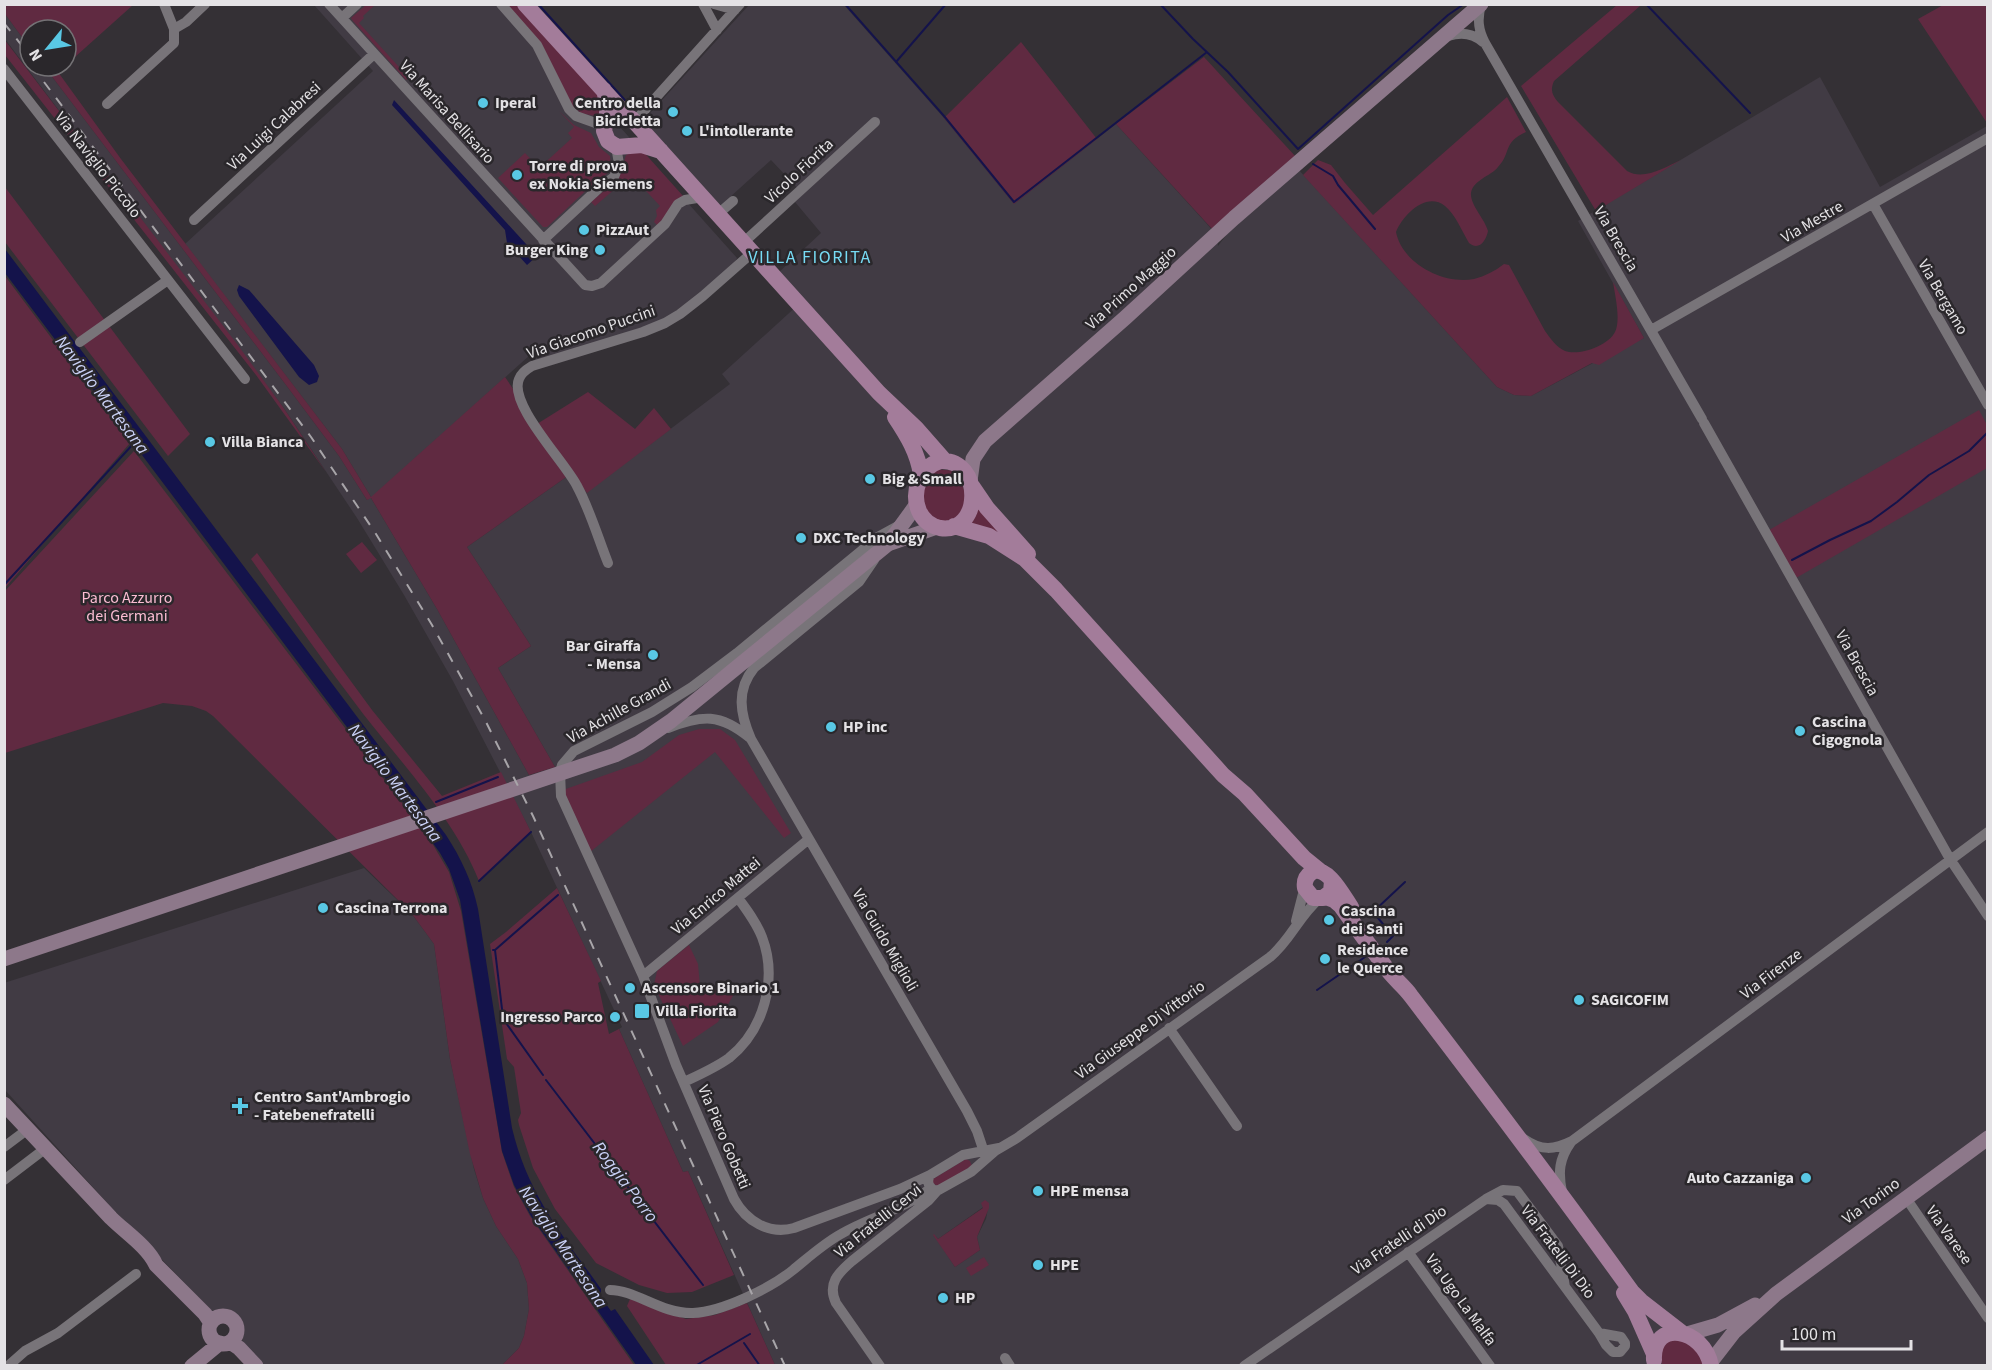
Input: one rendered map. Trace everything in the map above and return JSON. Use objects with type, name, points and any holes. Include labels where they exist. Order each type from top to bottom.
[{"type":"main road","points":[[525,4],[603,90],[633,118],[876,389],[948,461],[964,470],[987,508],[1016,539],[1056,590]]},
{"type":"main road","name":"Via Primo Maggio","points":[[948,461],[985,441],[1301,160],[1481,4]]},
{"type":"main road","points":[[603,90],[608,107],[605,124],[606,139],[620,146],[642,145],[662,152]]},
{"type":"main road","points":[[605,124],[614,115],[633,118]]},
{"type":"main road","points":[[620,146],[634,138],[637,130],[633,118]]},
{"type":"main road","points":[[4,959],[576,769],[615,755],[656,733],[883,548],[917,504],[921,475],[917,457],[909,438],[876,389]]},
{"type":"main road","name":"Via Primo Maggio","points":[[970,483],[973,459],[985,441]]},
{"type":"main road","points":[[921,475],[931,465],[948,461]]},
{"type":"main road","points":[[883,548],[937,527],[946,528],[964,521],[970,511],[972,500],[970,483]]},
{"type":"main road","points":[[917,504],[924,518],[937,527]]},
{"type":"main road","points":[[954,526],[985,534],[1010,548],[1025,559],[1056,590],[1223,775],[1239,800],[1395,967],[1409,993],[1563,1196],[1632,1292],[1697,1341],[1711,1364]]},
{"type":"main road","points":[[4,1104],[129,1236],[135,1239],[153,1258],[156,1265],[221,1333],[256,1365]]},
{"type":"main road","points":[[1501,1116],[1528,1161],[1629,1299],[1654,1360]]},
{"type":"main road","name":"Via Torino","points":[[1711,1364],[1734,1332],[1776,1294],[1988,1138]]},
{"type":"main road","name":"Via Torino","points":[[1684,1333],[1718,1325],[1776,1294]]},
{"type":"main road","points":[[192,1365],[205,1354],[221,1333]]},
{"type":"main road","points":[[1654,1360],[1656,1346],[1664,1337],[1671,1333],[1684,1333]]},
{"type":"street","points":[[107,104],[174,43],[174,29],[164,4]]},
{"type":"street","points":[[174,29],[186,22],[205,4]]},
{"type":"street","name":"Via Marisa Bellisario","points":[[329,4],[580,282],[587,286],[601,283],[665,224],[679,203],[703,198]]},
{"type":"street","points":[[342,18],[357,4]]},
{"type":"street","points":[[501,4],[537,45],[567,108],[576,116],[605,124]]},
{"type":"street","points":[[703,4],[717,30]]},
{"type":"street","points":[[714,4],[738,7]]},
{"type":"street","name":"Via Brescia","points":[[1481,4],[1478,21],[1480,34],[1485,43],[1652,330],[1950,859],[1988,916]]},
{"type":"street","points":[[633,118],[738,7]]},
{"type":"street","points":[[1442,39],[1450,35],[1465,33],[1485,43]]},
{"type":"street","name":"Via Luigi Calabresi","points":[[194,220],[374,54]]},
{"type":"street","name":"Via Naviglio Piccolo","points":[[4,69],[245,379]]},
{"type":"street","name":"Vicolo Fiorita","points":[[748,247],[875,122]]},
{"type":"street","name":"Via Mestre","points":[[1652,330],[1988,138]]},
{"type":"street","points":[[543,240],[614,177],[619,166],[620,146]]},
{"type":"street","points":[[718,214],[733,201]]},
{"type":"street","name":"Via Bergamo","points":[[1873,204],[1988,405]]},
{"type":"street","name":"Via Giacomo Puccini","points":[[608,563],[577,485],[525,410],[518,392],[519,379],[532,366],[643,332],[673,318],[703,297],[748,247]]},
{"type":"street","points":[[80,342],[168,280]]},
{"type":"street","name":"Via Achille Grandi","points":[[643,976],[563,801],[560,788],[562,765],[574,751],[583,745],[652,712],[692,687],[878,537],[903,523]]},
{"type":"street","points":[[751,739],[745,724],[741,702],[747,675],[859,582],[883,548]]},
{"type":"street","points":[[656,733],[691,720],[707,717],[729,723],[751,739]]},
{"type":"street","name":"Via Guido Miglioli","points":[[751,739],[967,1111],[985,1155]]},
{"type":"street","name":"Via Firenze","points":[[1515,1132],[1533,1145],[1544,1148],[1559,1147],[1572,1141],[1988,832]]},
{"type":"street","name":"Via Enrico Mattei","points":[[643,976],[809,838]]},
{"type":"street","name":"Via Giuseppe Di Vittorio","points":[[1293,929],[1318,885]]},
{"type":"street","name":"Via Giuseppe Di Vittorio","points":[[932,1184],[973,1170],[985,1155],[1017,1138],[1270,957],[1281,947],[1302,916],[1318,885]]},
{"type":"street","name":"Via Piero Gobetti","points":[[684,1082],[716,1066],[738,1049],[754,1029],[764,1005],[768,976],[765,945],[754,919],[738,898]]},
{"type":"street","name":"Via Piero Gobetti","points":[[643,976],[684,1082],[734,1199],[742,1212],[760,1225],[773,1229],[790,1230],[900,1189],[932,1184]]},
{"type":"street","points":[[1169,1028],[1237,1126]]},
{"type":"street","points":[[4,1147],[28,1129]]},
{"type":"street","name":"Via Firenze","points":[[1563,1196],[1560,1163],[1572,1141]]},
{"type":"street","points":[[4,1180],[46,1148]]},
{"type":"street","points":[[966,1155],[974,1159],[973,1170]]},
{"type":"street","name":"Via Giuseppe Di Vittorio","points":[[932,1184],[966,1155],[985,1155]]},
{"type":"street","points":[[610,1290],[619,1290],[650,1304],[682,1313],[710,1311],[773,1284],[831,1239],[917,1198],[932,1184]]},
{"type":"street","name":"Via Fratelli Cervi","points":[[880,1365],[836,1303],[832,1293],[835,1279],[846,1266],[929,1200],[932,1184]]},
{"type":"street","name":"Via Fratelli di Dio","points":[[1244,1365],[1486,1198],[1503,1190],[1517,1191],[1558,1246],[1565,1287]]},
{"type":"street","name":"Via Fratelli Di Dio","points":[[1486,1198],[1495,1199],[1504,1204],[1599,1333]]},
{"type":"street","name":"Via Varese","points":[[1906,1198],[1988,1318]]},
{"type":"street","name":"Via Fratelli di Dio","points":[[1542,1255],[1554,1254],[1558,1251],[1558,1246]]},
{"type":"street","name":"Via Ugo La Malfa","points":[[1408,1252],[1490,1365]]},
{"type":"street","points":[[8,1365],[58,1333],[136,1274]]},
{"type":"shaded area","points":[[314,5],[511,5],[737,258],[733,266],[663,321],[537,361],[530,355],[371,498],[437,609],[529,775],[555,767],[498,668],[531,646],[467,547],[572,473],[587,492],[730,384],[722,374],[799,304],[778,273],[821,233],[795,202],[803,194],[771,160],[718,208],[641,123],[749,5],[844,5],[944,118],[1014,204],[1116,124],[1217,235],[1218,246],[1233,226],[1298,169],[1497,387],[1514,395],[1531,396],[1644,338],[1578,221],[1820,77],[1880,187],[1987,126],[1987,1365],[775,1365],[688,1171],[683,1172],[619,1029],[622,1027],[531,832],[453,681],[404,595],[357,518],[283,407],[34,78],[53,78],[339,456],[367,500],[371,497],[342,449],[185,244],[373,71]],"holes":[[[989,1203],[986,1219],[977,1237],[980,1250],[955,1267],[934,1235],[938,1239]]]},
{"type":"shaded area","points":[[5,14],[18,32],[18,56],[5,39]]},
{"type":"shaded area","name":"Centro Sant'Ambrogio - Fatebenefratelli","points":[[364,868],[412,914],[434,944],[450,1059],[474,1169],[483,1198],[496,1226],[518,1259],[527,1283],[529,1309],[524,1336],[519,1348],[502,1365],[264,1365],[242,1342],[244,1330],[238,1318],[226,1310],[212,1311],[110,1206],[5,1090],[4,983]]},
{"type":"green space","points":[[5,4],[133,4],[78,54],[78,18],[18,18],[18,32],[5,14]]},
{"type":"green space","points":[[1945,4],[1987,5],[1987,123],[1918,19]]},
{"type":"green space","points":[[366,5],[375,5],[359,23],[409,78],[406,80],[351,18]]},
{"type":"green space","points":[[507,5],[517,5],[601,98],[599,117],[581,113],[572,106]]},
{"type":"green space","points":[[1617,5],[1640,6],[1554,81],[1553,95],[1627,171],[1634,174],[1647,174],[1681,160],[1596,211],[1521,86]]},
{"type":"green space","points":[[4,39],[18,57],[18,72],[5,55]]},
{"type":"green space","points":[[1021,42],[1097,139],[1014,204],[944,118]]},
{"type":"green space","points":[[1204,57],[1296,157],[1213,230],[1116,124]]},
{"type":"green space","points":[[23,78],[34,78],[237,344],[283,407],[326,472],[256,375]]},
{"type":"green space","points":[[53,78],[62,78],[121,159],[342,449],[371,497],[505,377],[537,424],[588,392],[635,429],[654,408],[671,429],[587,493],[572,473],[467,547],[531,646],[498,668],[555,767],[529,775],[437,609],[371,498],[367,500],[339,456]]},
{"type":"green space","points":[[1507,97],[1526,132],[1513,140],[1498,167],[1472,189],[1471,198],[1488,231],[1484,241],[1476,246],[1469,243],[1452,213],[1438,202],[1430,201],[1410,212],[1396,232],[1406,253],[1415,262],[1437,275],[1450,279],[1474,279],[1504,264],[1509,265],[1545,331],[1556,345],[1565,351],[1578,352],[1593,349],[1606,342],[1615,332],[1618,314],[1613,282],[1644,338],[1599,365],[1592,363],[1531,396],[1514,395],[1497,387],[1303,175],[1318,160],[1331,165],[1373,215]]},
{"type":"green space","points":[[559,111],[574,125],[591,133],[599,147],[610,156],[611,166],[608,173],[547,227],[543,227],[498,178],[525,153],[539,168],[572,138],[568,133],[574,127]]},
{"type":"green space","points":[[641,149],[684,197],[658,226],[654,222],[657,216],[656,210],[660,206],[636,180],[632,184],[626,181],[622,183],[595,206],[591,202],[619,178],[626,155]]},
{"type":"green space","points":[[5,187],[190,434],[168,456],[5,242]]},
{"type":"green space","points":[[5,276],[130,443],[5,588]]},
{"type":"green space","points":[[1979,410],[1987,425],[1987,468],[1796,578],[1769,530]]},
{"type":"green space","name":"Parco Azzurro dei Germani","points":[[134,451],[409,812],[432,843],[449,872],[461,911],[502,1152],[514,1187],[530,1216],[634,1365],[502,1365],[519,1348],[524,1336],[529,1309],[527,1283],[518,1259],[496,1226],[483,1198],[470,1154],[450,1059],[434,944],[412,914],[213,716],[192,706],[163,703],[5,753],[4,592]]},
{"type":"green space","points":[[934,469],[957,471],[967,498],[961,516],[940,523],[924,510],[924,484]]},
{"type":"green space","points":[[976,506],[1014,541],[965,525]]},
{"type":"green space","points":[[362,542],[377,560],[361,573],[346,554]]},
{"type":"green space","points":[[257,553],[372,710],[442,796],[501,772],[531,832],[479,881],[457,836],[443,815],[349,696],[251,559]]},
{"type":"green space","points":[[699,729],[720,729],[735,740],[791,833],[784,838],[715,752],[590,852],[563,790],[642,762],[679,735]]},
{"type":"green space","points":[[557,888],[601,981],[598,983],[609,1034],[619,1029],[683,1172],[688,1171],[734,1275],[692,1292],[667,1293],[639,1285],[596,1263],[555,1209],[533,1168],[518,1120],[521,1113],[514,1067],[507,1059],[490,944]]},
{"type":"green space","points":[[689,945],[698,964],[700,986],[734,994],[718,1022],[683,1046],[654,985],[657,971]]},
{"type":"green space","points":[[966,1159],[972,1166],[940,1187],[932,1183],[933,1179]]},
{"type":"green space","points":[[985,1200],[989,1203],[989,1208],[977,1237],[980,1250],[955,1267],[933,1235],[938,1239],[983,1208],[981,1203]]},
{"type":"green space","points":[[984,1257],[989,1265],[971,1276],[966,1268]]},
{"type":"green space","points":[[630,1299],[686,1319],[715,1315],[747,1303],[775,1365],[666,1365],[627,1306]]},
{"type":"green space","points":[[1667,1339],[1687,1341],[1698,1353],[1704,1365],[1662,1365],[1659,1352]]},
{"type":"water","points":[[394,100],[537,256],[527,265],[507,243],[505,230],[392,105]]},
{"type":"water","name":"Naviglio Martesana","points":[[5,249],[446,835],[461,861],[476,899],[512,1128],[527,1174],[560,1232],[601,1289],[601,1297],[611,1311],[615,1309],[654,1365],[636,1365],[531,1216],[514,1185],[502,1151],[460,900],[449,869],[440,853],[5,273]]},
{"type":"water","points":[[239,285],[249,290],[314,365],[319,376],[317,382],[309,385],[299,377],[239,296],[237,290]]},
{"type":"waterway","points":[[538,4],[633,109]]},
{"type":"waterway","points":[[845,4],[944,116],[1014,202],[1207,52]]},
{"type":"waterway","points":[[896,62],[946,4]]},
{"type":"waterway","points":[[1160,4],[1228,72],[1298,149],[1448,15],[1464,4]]},
{"type":"waterway","points":[[1646,4],[1750,113]]},
{"type":"waterway","points":[[1313,164],[1333,176],[1375,229]]},
{"type":"waterway","points":[[1792,560],[1871,521],[1929,475],[1969,451],[1988,432]]},
{"type":"waterway","name":"Naviglio Martesana","points":[[4,585],[134,443]]},
{"type":"waterway","points":[[436,802],[498,777]]},
{"type":"waterway","points":[[479,881],[531,832]]},
{"type":"waterway","points":[[1387,942],[1393,936],[1373,912],[1405,882]]},
{"type":"waterway","points":[[493,950],[558,895]]},
{"type":"waterway","name":"Roggia Porro","points":[[495,950],[502,1009],[506,1023],[543,1075]]},
{"type":"waterway","points":[[1317,990],[1368,955]]},
{"type":"waterway","name":"Roggia Porro","points":[[546,1080],[703,1285]]},
{"type":"waterway","points":[[695,1366],[750,1334]]},
{"type":"waterway","name":"Roggia Porro","points":[[744,1343],[760,1366]]},
{"type":"railway","points":[[4,23],[18,41]]},
{"type":"railway","points":[[41,78],[311,437],[376,534],[432,625],[485,720],[533,816],[785,1366]]},
{"type":"place","name":"Iperal","points":[[483,103]]},
{"type":"place","name":"Centro della Bicicletta","points":[[673,112]]},
{"type":"place","name":"L'intollerante","points":[[687,131]]},
{"type":"place","name":"Torre di prova ex Nokia Siemens","points":[[517,175]]},
{"type":"place","name":"PizzAut","points":[[584,230]]},
{"type":"place","name":"Burger King","points":[[600,250]]},
{"type":"place","name":"Villa Bianca","points":[[210,442]]},
{"type":"place","name":"Big & Small","points":[[870,479]]},
{"type":"place","name":"DXC Technology","points":[[801,538]]},
{"type":"place","name":"Bar Giraffa - Mensa","points":[[653,655]]},
{"type":"place","name":"HP inc","points":[[831,727]]},
{"type":"place","name":"Cascina Cigognola","points":[[1800,731]]},
{"type":"place","name":"Cascina Terrona","points":[[323,908]]},
{"type":"place","name":"Cascina dei Santi","points":[[1329,920]]},
{"type":"place","name":"Residence le Querce","points":[[1325,959]]},
{"type":"place","name":"Ascensore Binario 1","points":[[630,988]]},
{"type":"place","name":"SAGICOFIM","points":[[1579,1000]]},
{"type":"place","name":"Villa Fiorita","points":[[642,1011]]},
{"type":"place","name":"Ingresso Parco","points":[[615,1017]]},
{"type":"place","name":"Centro Sant'Ambrogio - Fatebenefratelli","points":[[240,1106]]},
{"type":"place","name":"Auto Cazzaniga","points":[[1806,1178]]},
{"type":"place","name":"HPE mensa","points":[[1038,1191]]},
{"type":"place","name":"HPE","points":[[1038,1265]]},
{"type":"place","name":"HP","points":[[943,1298]]},
{"type":"district","name":"VILLA FIORITA","points":[[810,257]]}]
